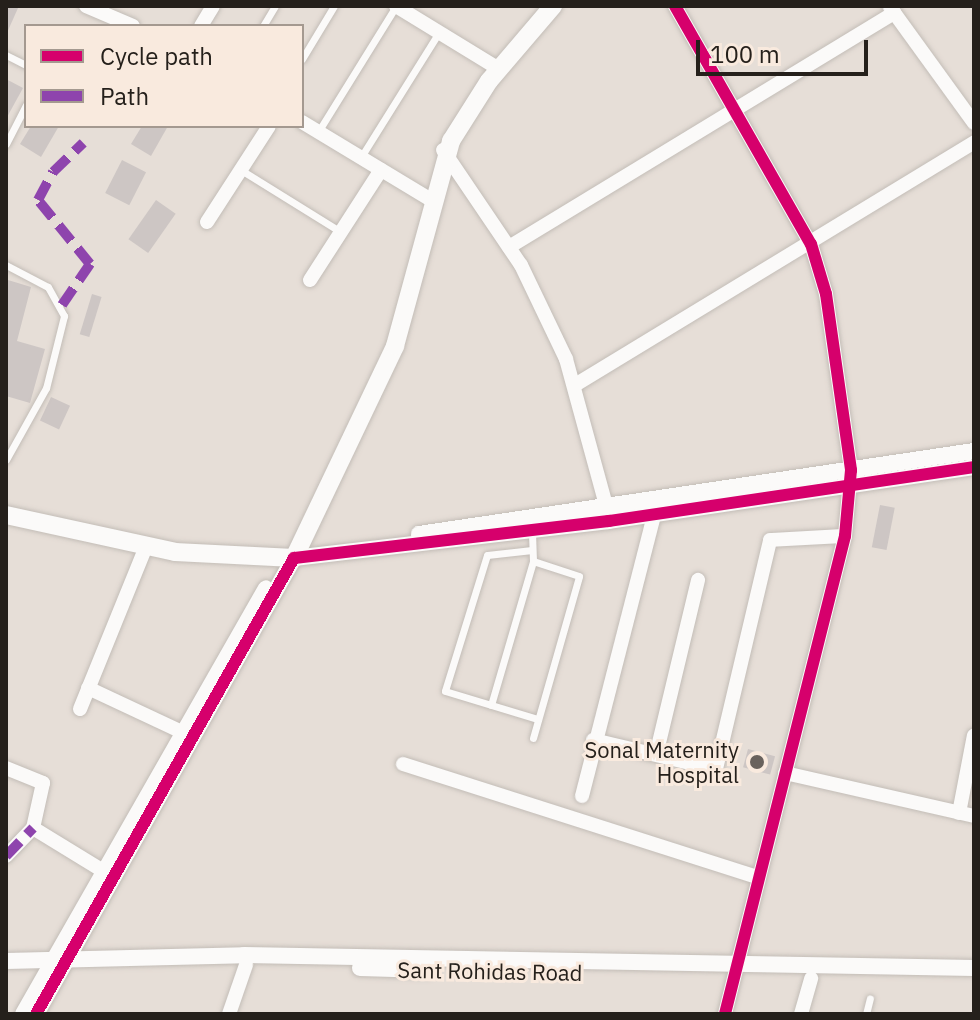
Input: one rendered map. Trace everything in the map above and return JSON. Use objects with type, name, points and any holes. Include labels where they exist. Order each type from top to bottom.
[{"type":"main road","points":[[291,554],[374,381],[445,151],[494,66],[545,6]]},
{"type":"main road","points":[[291,554],[395,346],[445,151],[489,81],[553,6]]},
{"type":"main road","points":[[6,515],[168,548],[291,554]]},
{"type":"street","points":[[86,6],[128,24]]},
{"type":"street","points":[[202,24],[213,6]]},
{"type":"street","points":[[396,6],[494,66]]},
{"type":"street","points":[[675,6],[811,244],[826,294],[851,477],[845,536],[725,1014]]},
{"type":"street","points":[[509,247],[736,114],[892,10],[974,123]]},
{"type":"street","points":[[304,123],[428,198]]},
{"type":"street","points":[[207,222],[268,128]]},
{"type":"street","points":[[575,385],[974,142]]},
{"type":"street","points":[[445,151],[509,247],[575,385],[608,513]]},
{"type":"street","points":[[310,280],[381,170]]},
{"type":"street","points":[[445,536],[532,531],[608,513],[654,515],[974,451]]},
{"type":"street","points":[[291,554],[445,536],[851,477],[974,467]]},
{"type":"street","points":[[582,796],[593,740],[654,515]]},
{"type":"street","points":[[593,740],[657,751],[716,769],[770,540],[845,536]]},
{"type":"street","points":[[80,709],[147,544]]},
{"type":"street","points":[[36,1014],[100,869],[180,731],[291,554]]},
{"type":"street","points":[[23,1014],[57,964],[291,554]]},
{"type":"street","points":[[657,751],[698,580]]},
{"type":"street","points":[[88,688],[180,731]]},
{"type":"street","points":[[785,773],[967,814],[974,735]]},
{"type":"street","points":[[403,764],[757,877]]},
{"type":"street","points":[[6,768],[43,783],[33,828],[6,856]]},
{"type":"street","points":[[33,828],[100,869]]},
{"type":"street","points":[[6,961],[57,964],[244,955],[736,971],[974,968]]},
{"type":"street","name":"Sant Rohidas Road","points":[[6,969],[57,964],[246,965],[736,971],[811,978],[974,978]]},
{"type":"street","points":[[229,1014],[246,965]]},
{"type":"street","points":[[801,1014],[811,978]]},
{"type":"lane","points":[[264,24],[275,6]]},
{"type":"lane","points":[[304,56],[334,6]]},
{"type":"lane","points":[[318,132],[396,6]]},
{"type":"lane","points":[[361,157],[439,32]]},
{"type":"lane","points":[[6,55],[24,64]]},
{"type":"lane","points":[[6,144],[24,109]]},
{"type":"lane","points":[[241,170],[341,232]]},
{"type":"lane","points":[[6,265],[48,287],[64,316],[46,388],[6,460]]},
{"type":"lane","points":[[491,705],[533,561],[532,531]]},
{"type":"lane","points":[[532,550],[487,555],[445,691],[538,719]]},
{"type":"lane","points":[[533,561],[579,576],[533,738]]},
{"type":"lane","points":[[866,1014],[870,998]]},
{"type":"building","points":[[6,6],[18,8],[6,35]]},
{"type":"building","points":[[6,79],[23,88],[6,119]]},
{"type":"building","points":[[30,128],[58,128],[41,157],[20,144]]},
{"type":"building","points":[[141,128],[167,128],[151,156],[131,144]]},
{"type":"building","points":[[122,160],[146,172],[129,205],[105,193]]},
{"type":"building","points":[[156,200],[176,214],[148,253],[128,239]]},
{"type":"building","points":[[8,280],[31,287],[17,341],[45,349],[30,403],[6,396]]},
{"type":"building","points":[[92,294],[102,297],[89,337],[80,334]]},
{"type":"building","points":[[51,397],[70,406],[59,429],[40,421]]},
{"type":"building","points":[[880,505],[895,508],[887,550],[872,547]]},
{"type":"building","points":[[748,749],[775,756],[770,775],[743,767]]},
{"type":"marked path","points":[[62,305],[90,264],[38,200],[53,172],[83,143]]},
{"type":"marked path","points":[[6,856],[33,828]]},
{"type":"cycle path","points":[[675,6],[811,244],[826,294],[851,470],[845,536],[725,1014]]},
{"type":"cycle path","points":[[36,1014],[294,558],[609,521],[974,467]]},
{"type":"place","name":"Sonal Maternity Hospital","points":[[757,762]]}]
